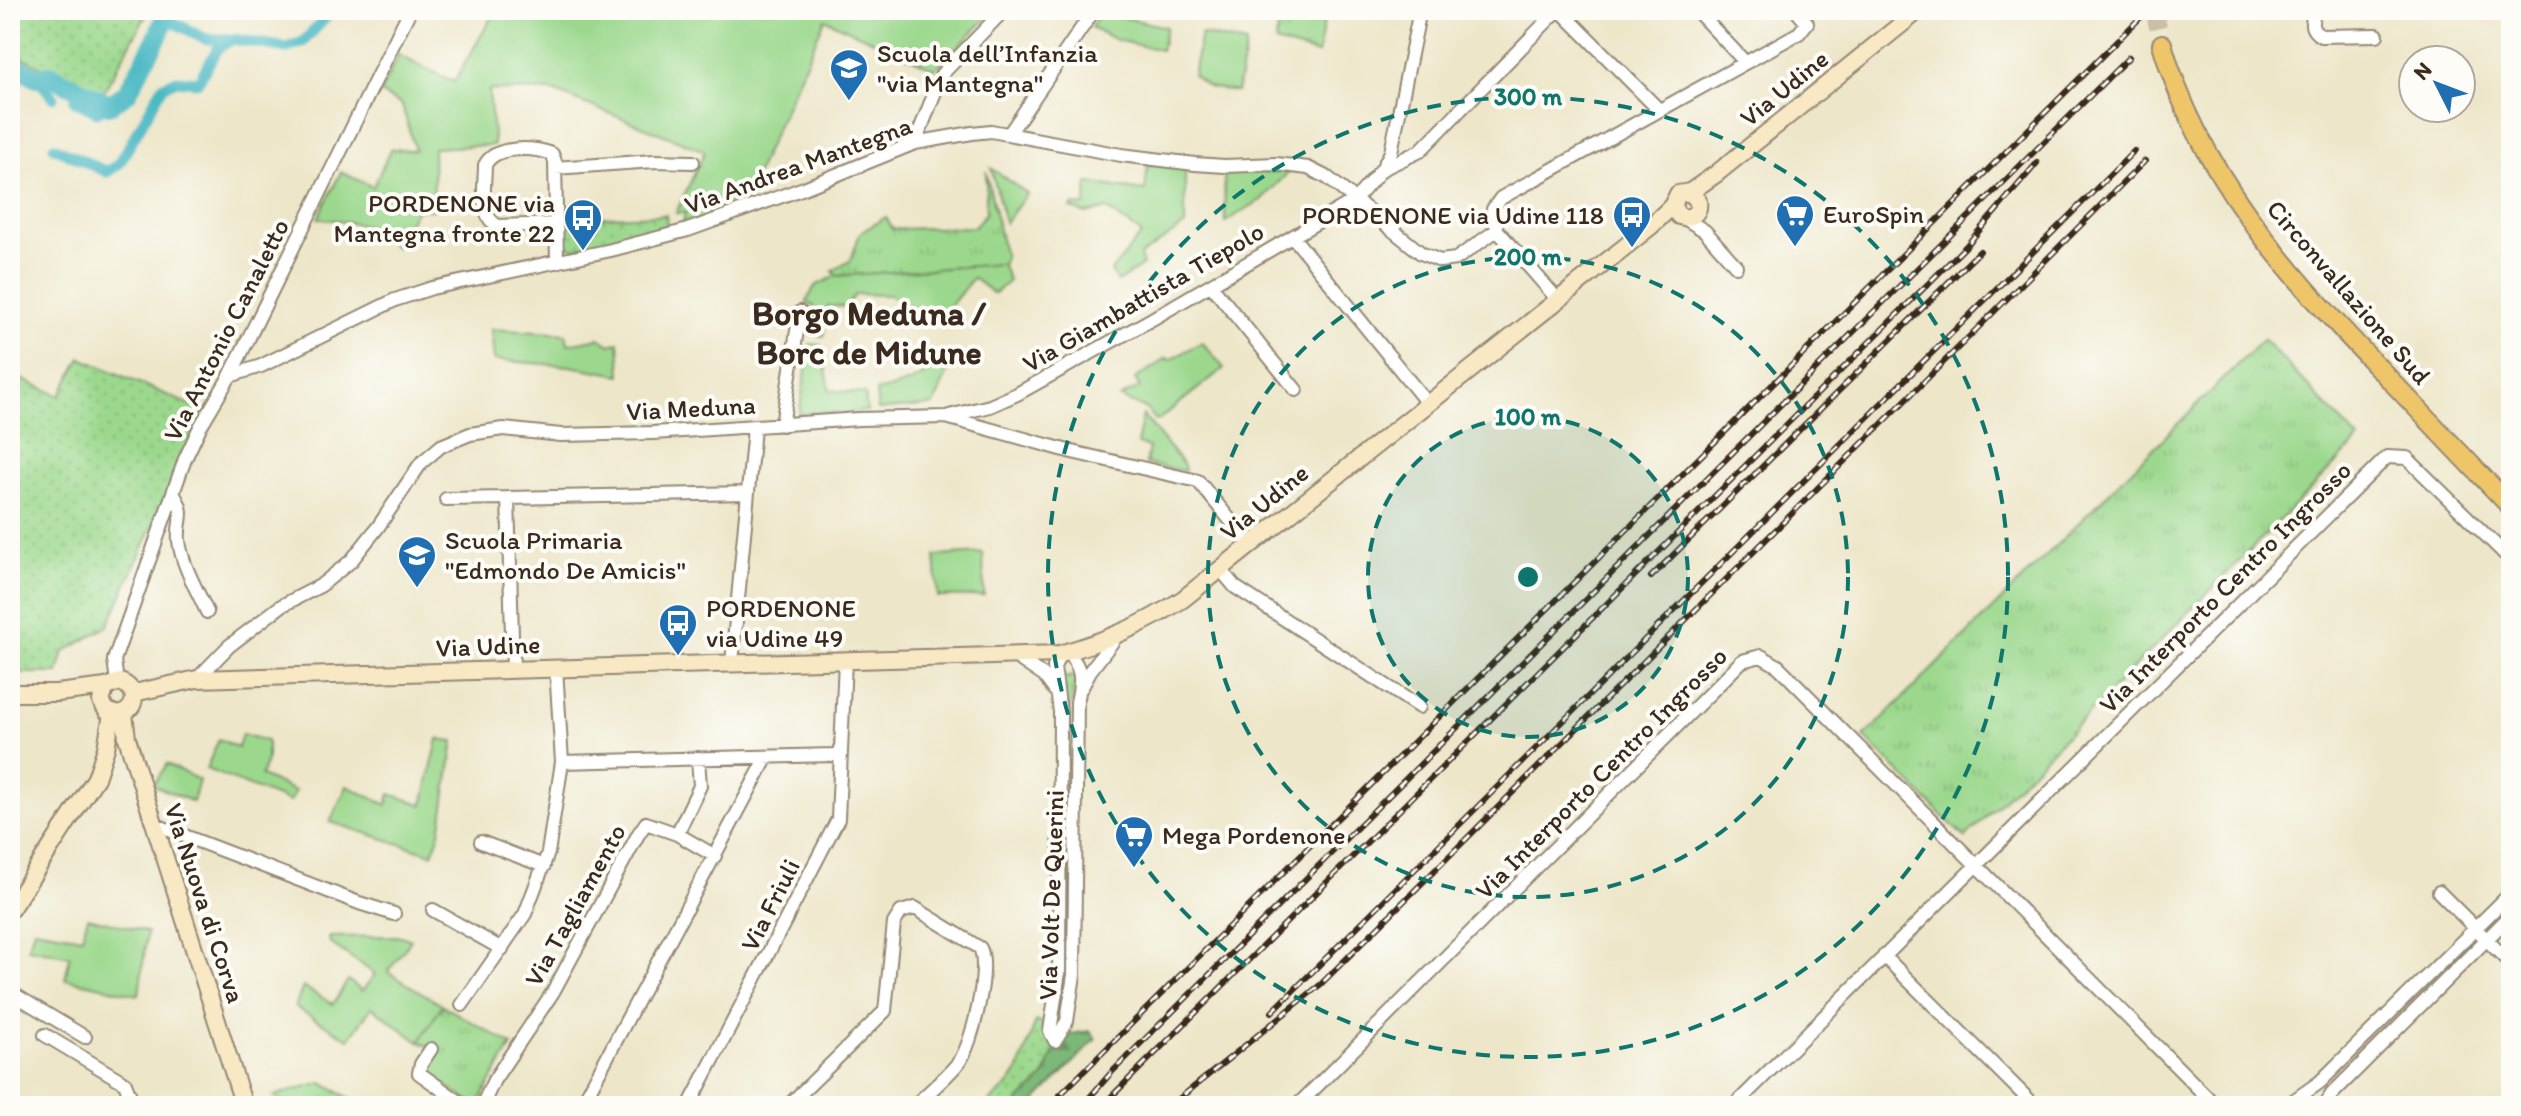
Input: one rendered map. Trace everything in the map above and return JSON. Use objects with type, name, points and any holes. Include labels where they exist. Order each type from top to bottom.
[{"type":"main road","name":"Via Udine","points":[[134,693],[197,679],[1063,653],[1116,637],[1153,619],[1220,569],[1651,226],[1687,206],[1716,174],[1919,10]]},
{"type":"main road","name":"Circonvallazione Sud","points":[[2162,44],[2170,73],[2197,136],[2218,175],[2250,222],[2312,298],[2511,507]]},
{"type":"main road","points":[[10,693],[108,690],[127,684],[134,693],[134,705],[118,714],[96,778],[10,910]]},
{"type":"main road","points":[[108,690],[104,708],[118,714]]},
{"type":"main road","name":"Via Nuova di Corva","points":[[118,714],[244,1106]]},
{"type":"street","name":"Via Antonio Canaletto","points":[[108,690],[114,660],[173,493],[200,427],[230,376],[410,10]]},
{"type":"street","points":[[915,143],[942,74],[1004,10]]},
{"type":"street","points":[[1009,134],[1094,10]]},
{"type":"street","points":[[1382,169],[1391,152],[1420,10]]},
{"type":"street","points":[[1382,169],[1420,151],[1559,10],[1659,110]]},
{"type":"street","points":[[1696,10],[1745,62]]},
{"type":"street","points":[[1558,300],[1497,230],[1493,209],[1501,198],[1805,28],[1807,23],[1796,10]]},
{"type":"street","points":[[2315,10],[2311,23],[2313,31],[2321,36],[2377,35]]},
{"type":"street","name":"Via Andrea Mantegna","points":[[230,376],[261,366],[395,300],[432,288],[688,230],[915,143],[972,133],[991,131],[1121,155],[1195,164],[1276,164],[1308,168],[1328,178],[1421,253],[1440,261],[1456,259],[1497,230]]},
{"type":"street","points":[[556,224],[498,226],[487,218],[485,165],[488,158],[498,152],[541,151],[552,154],[555,168],[557,262]]},
{"type":"street","name":"Via Andrea Mantegna","points":[[555,168],[654,161],[693,162]]},
{"type":"street","name":"Via Giambattista Tiepolo","points":[[946,417],[990,406],[1017,394],[1211,285],[1355,200],[1382,169]]},
{"type":"street","points":[[1687,206],[1736,266]]},
{"type":"street","points":[[1293,237],[1427,403]]},
{"type":"street","points":[[1211,285],[1296,390]]},
{"type":"street","points":[[782,425],[800,312]]},
{"type":"street","name":"Via Meduna","points":[[197,679],[229,646],[281,606],[320,586],[351,561],[421,463],[441,446],[456,439],[503,429],[561,435],[946,417],[1072,452],[1198,481],[1250,544]]},
{"type":"street","points":[[732,663],[754,428]]},
{"type":"street","name":"Via Interporto Centro Ingrosso","points":[[1734,1106],[2387,457],[2407,458],[2511,560]]},
{"type":"street","points":[[173,493],[182,508],[179,541],[207,612]]},
{"type":"street","points":[[446,499],[747,493]]},
{"type":"street","points":[[508,498],[513,669]]},
{"type":"street","points":[[1220,569],[1235,587],[1419,707]]},
{"type":"street","name":"Via Volt De Querini","points":[[1079,693],[1090,671],[1116,637]]},
{"type":"street","name":"Via Volt De Querini","points":[[1063,653],[1079,669],[1082,680],[1079,693],[1074,975],[1067,1021],[1055,1041],[1050,1031],[1059,972],[1060,923],[1059,700],[1054,667],[1063,653]]},
{"type":"street","points":[[1013,655],[1044,676],[1059,700]]},
{"type":"street","name":"Via Interporto Centro Ingrosso","points":[[1297,1106],[1742,661],[1761,656],[1778,666],[2216,1106]]},
{"type":"street","name":"Via Friuli","points":[[689,1106],[838,819],[845,660]]},
{"type":"street","points":[[462,1005],[525,914],[544,866],[556,813],[562,762],[556,668]]},
{"type":"street","points":[[562,762],[840,753]]},
{"type":"street","points":[[581,1106],[767,757]]},
{"type":"street","points":[[698,758],[700,786],[677,834],[715,856]]},
{"type":"street","name":"Via Tagliamento","points":[[482,1106],[494,1080],[553,992],[646,823],[677,834]]},
{"type":"street","points":[[156,825],[394,914]]},
{"type":"street","points":[[481,842],[544,866]]},
{"type":"street","points":[[2439,892],[2511,964]]},
{"type":"street","points":[[2286,1106],[2320,1082],[2511,893]]},
{"type":"street","points":[[788,1106],[885,1011],[894,923],[901,912],[917,908],[980,948],[984,959],[978,1004],[969,1042],[961,1060],[914,1106]]},
{"type":"street","points":[[433,910],[502,949]]},
{"type":"street","points":[[2324,1106],[2332,1094],[2511,915]]},
{"type":"street","points":[[1060,923],[1074,923]]},
{"type":"street","points":[[1884,956],[2035,1106]]},
{"type":"street","points":[[10,992],[85,1037]]},
{"type":"street","points":[[45,1035],[125,1083],[134,1106]]},
{"type":"street","points":[[431,1049],[419,1073],[465,1106]]},
{"type":"green space","points":[[10,10],[149,10],[102,95],[95,95],[10,51]]},
{"type":"green space","points":[[496,10],[995,10],[935,69],[825,19],[748,192],[751,199],[703,219],[683,222],[685,213],[676,213],[705,151],[553,91],[489,90],[494,145],[433,148],[434,210],[417,209],[395,247],[366,225],[318,218],[341,172],[373,187],[391,149],[415,150],[402,105],[380,93],[398,55],[454,82]]},
{"type":"green space","points":[[1281,10],[1326,10],[1318,54],[1275,42]]},
{"type":"green space","points":[[1100,12],[1166,27],[1161,50],[1116,40],[1091,27]]},
{"type":"green space","points":[[1201,34],[1246,44],[1237,92],[1208,87],[1193,75]]},
{"type":"green space","points":[[1148,163],[1185,168],[1185,225],[1140,256],[1143,265],[1117,282],[1111,271],[1142,234],[1107,209],[1086,214],[1071,208],[1073,205],[1085,206],[1088,183],[1145,191]]},
{"type":"green space","points":[[991,168],[1027,194],[1005,223]]},
{"type":"green space","points":[[986,171],[1005,258],[1002,264],[836,276],[833,271],[851,260],[860,233],[886,217],[892,229],[974,227],[986,213]]},
{"type":"green space","points":[[1224,172],[1289,172],[1261,200],[1225,222]]},
{"type":"green space","points":[[666,215],[667,227],[662,229],[574,249],[564,243],[565,218]]},
{"type":"green space","points":[[1002,264],[1009,281],[994,294],[973,278],[938,321],[889,295],[856,294],[849,302],[850,307],[828,306],[824,336],[810,334],[814,306],[806,303],[815,286],[836,276]]},
{"type":"green space","points":[[491,329],[566,334],[568,344],[599,338],[610,345],[619,342],[621,375],[570,366],[494,360]]},
{"type":"green space","points":[[2263,339],[2359,440],[1965,838],[1864,737]]},
{"type":"green space","points":[[1202,342],[1224,368],[1157,421],[1146,409],[1120,398],[1140,387],[1135,379],[1167,358],[1170,360]]},
{"type":"green space","points":[[810,344],[821,345],[830,390],[865,394],[867,411],[799,414]]},
{"type":"green space","points":[[81,358],[204,411],[108,626],[64,652],[58,673],[10,673],[10,374],[60,396]]},
{"type":"green space","points":[[945,358],[949,369],[934,405],[878,410],[876,392],[914,380]]},
{"type":"green space","points":[[1143,415],[1185,471],[1146,464],[1149,447],[1137,444]]},
{"type":"green space","points":[[983,553],[984,596],[938,597],[935,556]]},
{"type":"green space","points":[[1077,676],[1069,713],[1066,915],[1067,709],[1060,678]]},
{"type":"green space","points":[[242,734],[267,741],[267,760],[261,776],[295,791],[290,802],[206,769],[219,739],[238,748]]},
{"type":"green space","points":[[438,739],[454,741],[440,833],[432,854],[330,822],[347,786],[387,805],[390,794],[423,805]]},
{"type":"green space","points":[[167,764],[199,780],[193,802],[153,785]]},
{"type":"green space","points":[[88,917],[147,932],[139,995],[65,979],[70,956],[28,948],[34,929],[82,937]]},
{"type":"green space","points":[[401,936],[411,940],[388,972],[442,1005],[419,1042],[372,1007],[349,1039],[295,1007],[303,987],[333,1004],[348,980],[362,991],[375,974],[330,943],[329,937]]},
{"type":"green space","points":[[442,1005],[512,1045],[478,1104],[471,1103],[432,1075],[429,1067],[439,1050],[419,1042]]},
{"type":"green space","points":[[1036,1021],[1071,1034],[1061,1042],[1045,1076],[1014,1106],[985,1106],[1009,1084],[1019,1069]]},
{"type":"green space","points":[[1090,1031],[1096,1039],[1031,1106],[1014,1106],[1045,1076],[1061,1042],[1071,1034]]},
{"type":"green space","points":[[322,1083],[364,1106],[290,1106],[273,1096]]},
{"type":"waterway","points":[[10,63],[37,78],[50,75],[109,105],[127,93],[158,36],[168,10]]},
{"type":"waterway","points":[[165,18],[206,39],[233,39],[287,48],[303,42],[333,10]]},
{"type":"waterway","points":[[54,147],[107,172],[119,164],[163,86],[177,80],[198,82],[218,48],[233,39]]},
{"type":"waterway","points":[[37,78],[53,97]]},
{"type":"waterway","points":[[75,101],[97,112],[109,105]]},
{"type":"tunnel","points":[[2154,10],[2162,44]]},
{"type":"railway","points":[[1049,1106],[2148,10]]},
{"type":"railway","points":[[1082,1106],[1111,1073],[2129,57]]},
{"type":"railway","points":[[1272,1012],[2134,151]]},
{"type":"railway","points":[[1170,1106],[1320,985],[2145,161]]},
{"type":"railway","points":[[1102,1106],[1966,246],[2037,163]]},
{"type":"railway","points":[[1651,577],[1980,251]]},
{"type":"place","name":"Scuola dell’Infanzia \"via Mantegna\"","points":[[849,102]]},
{"type":"place","name":"EuroSpin","points":[[1795,248]]},
{"type":"place","name":"PORDENONE via Udine 118","points":[[1632,249]]},
{"type":"place","name":"PORDENONE via Mantegna fronte 22","points":[[583,252]]},
{"type":"place","name":"Scuola Primaria \"Edmondo De Amicis\"","points":[[417,589]]},
{"type":"place","name":"PORDENONE via Udine 49","points":[[678,657]]},
{"type":"place","name":"Mega Pordenone","points":[[1134,869]]},
{"type":"district","name":"Borgo Meduna / Borc de Midune","points":[[869,332]]}]
